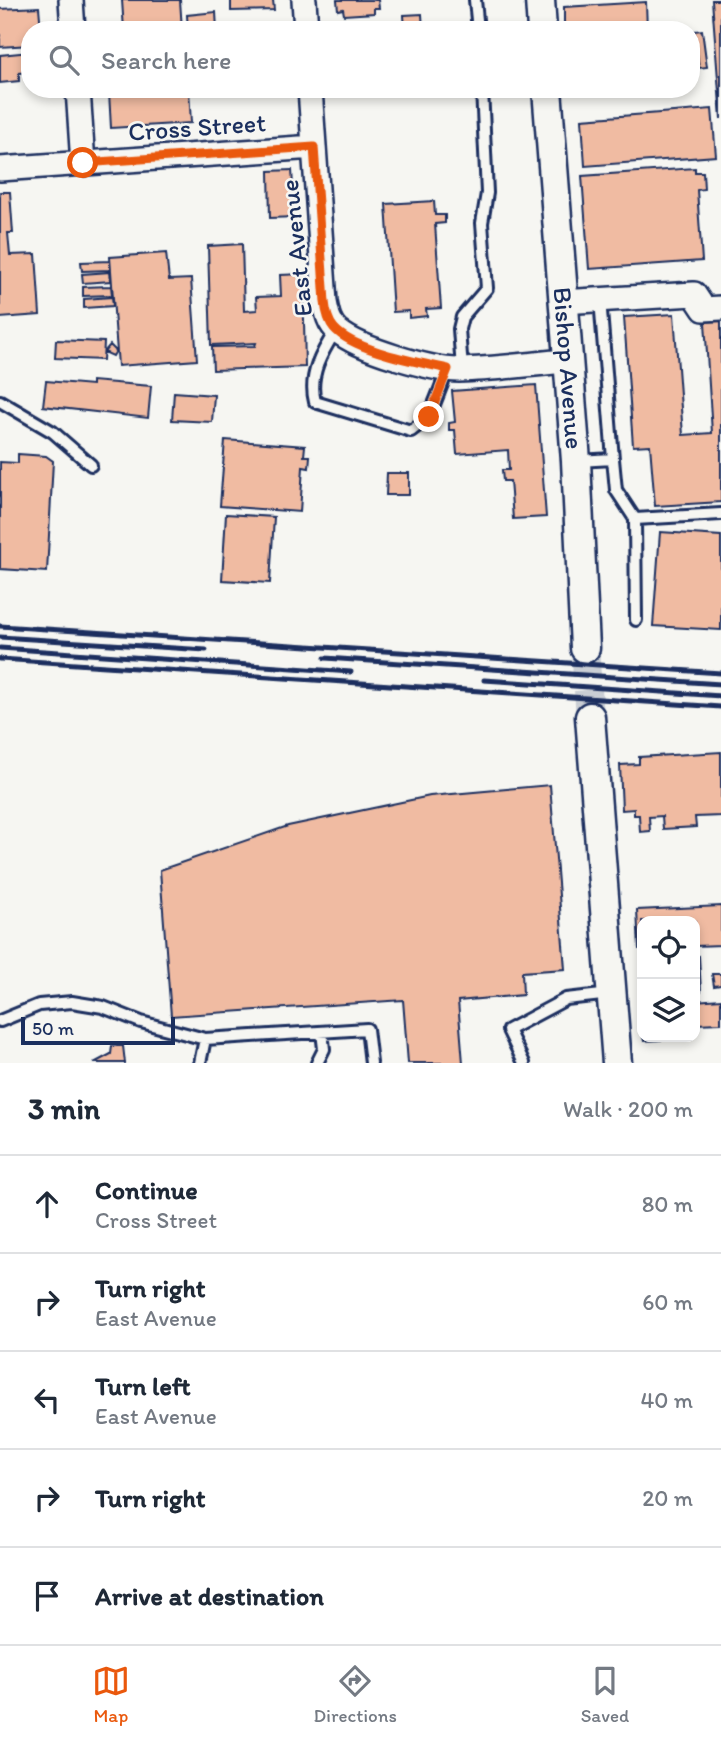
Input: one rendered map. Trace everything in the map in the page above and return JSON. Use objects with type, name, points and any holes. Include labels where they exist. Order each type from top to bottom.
[{"type":"street","points":[[71,0],[73,21]]},
{"type":"street","points":[[304,0],[305,21]]},
{"type":"street","points":[[540,0],[541,21]]},
{"type":"street","points":[[79,98],[83,163]]},
{"type":"street","name":"East Avenue","points":[[311,98],[325,302],[328,317],[336,330],[358,342],[399,357],[455,369],[566,361]]},
{"type":"street","name":"Bishop Avenue","points":[[548,98],[566,361],[576,461],[585,648]]},
{"type":"street","name":"Cross Street","points":[[0,169],[314,147]]},
{"type":"street","points":[[562,302],[694,293],[704,309],[721,308]]},
{"type":"street","points":[[590,717],[617,1063]]},
{"type":"lane","points":[[475,0],[477,21]]},
{"type":"lane","points":[[336,330],[320,355],[312,391],[315,402],[411,431],[429,417],[455,369],[462,317],[481,299],[487,288],[482,223],[487,193],[482,98]]},
{"type":"lane","points":[[600,299],[616,490],[635,519],[636,620]]},
{"type":"lane","points":[[0,401],[53,432],[91,465]]},
{"type":"lane","points":[[576,461],[613,459]]},
{"type":"lane","points":[[635,519],[721,514]]},
{"type":"lane","points":[[524,1063],[508,1030],[566,999],[612,994]]},
{"type":"lane","points":[[0,1021],[39,1005],[72,1002],[103,1007],[141,1022],[205,1039],[367,1029],[371,1063]]},
{"type":"lane","points":[[317,1063],[324,1049],[322,1032]]},
{"type":"lane","points":[[200,1063],[205,1039]]},
{"type":"building","points":[[122,0],[180,0],[181,21],[123,21]]},
{"type":"building","points":[[231,0],[273,0],[274,10],[231,11]]},
{"type":"building","points":[[337,0],[378,0],[379,8],[374,8],[374,13],[344,15],[343,9],[338,10]]},
{"type":"building","points":[[712,0],[721,0],[721,119]]},
{"type":"building","points":[[646,2],[647,21],[564,21],[564,7]]},
{"type":"building","points":[[39,7],[40,21],[21,21],[21,46],[0,47],[0,9]]},
{"type":"building","points":[[216,12],[216,21],[187,21],[187,15]]},
{"type":"building","points":[[422,14],[422,21],[404,21],[404,15]]},
{"type":"building","points":[[700,30],[707,67],[700,68]]},
{"type":"building","points":[[21,53],[19,81],[0,83],[0,55]]},
{"type":"building","points":[[109,98],[190,98],[191,123],[111,128]]},
{"type":"building","points":[[712,109],[716,156],[585,166],[582,119]]},
{"type":"building","points":[[695,168],[695,172],[703,172],[704,189],[697,190],[702,261],[589,269],[582,176]]},
{"type":"building","points":[[292,170],[295,217],[270,218],[269,171]]},
{"type":"building","points":[[0,192],[10,192],[13,233],[8,233],[10,255],[36,254],[40,315],[0,318]]},
{"type":"building","points":[[434,201],[435,215],[445,215],[445,223],[435,224],[441,308],[426,309],[427,316],[409,318],[409,311],[393,312],[386,204]]},
{"type":"building","points":[[242,244],[244,311],[257,310],[256,297],[281,296],[280,275],[303,274],[305,367],[213,370],[212,347],[255,346],[256,343],[211,345],[208,246]]},
{"type":"building","points":[[166,253],[169,280],[191,279],[197,360],[118,366],[110,257]]},
{"type":"building","points":[[110,261],[110,270],[82,271],[81,262]]},
{"type":"building","points":[[110,272],[111,281],[83,283],[82,274]]},
{"type":"building","points":[[111,286],[112,295],[83,296],[83,287]]},
{"type":"building","points":[[112,297],[113,306],[84,308],[84,299]]},
{"type":"building","points":[[674,314],[683,435],[712,433],[705,322],[721,321],[721,502],[655,506],[650,445],[633,446],[624,317]]},
{"type":"building","points":[[56,340],[104,342],[103,360],[55,358]]},
{"type":"building","points":[[110,345],[116,351],[113,356],[104,352]]},
{"type":"building","points":[[46,381],[92,385],[92,381],[151,386],[148,418],[43,406]]},
{"type":"building","points":[[536,385],[546,517],[513,519],[510,481],[503,481],[502,470],[509,470],[508,450],[457,454],[455,430],[449,430],[449,423],[455,422],[452,391]]},
{"type":"building","points":[[174,392],[214,395],[212,422],[172,420]]},
{"type":"building","points":[[225,440],[305,446],[304,456],[310,456],[309,468],[303,467],[300,512],[220,506]]},
{"type":"building","points":[[18,454],[46,456],[53,461],[47,572],[0,569],[0,462],[18,463]]},
{"type":"building","points":[[387,473],[409,473],[409,495],[386,495]]},
{"type":"building","points":[[226,514],[274,517],[270,583],[222,580]]},
{"type":"building","points":[[660,532],[721,536],[721,630],[653,626]]},
{"type":"building","points":[[721,752],[721,816],[695,817],[696,827],[663,829],[662,816],[649,817],[650,831],[640,832],[639,815],[634,815],[634,809],[622,810],[620,765],[639,764],[639,757]]},
{"type":"building","points":[[550,785],[565,969],[522,972],[523,995],[458,1001],[463,1063],[408,1063],[403,1000],[171,1016],[160,870],[288,826],[430,796]]},
{"type":"building","points":[[721,906],[721,945],[700,946],[700,916],[637,916],[637,910]]},
{"type":"building","points":[[712,974],[721,974],[721,985],[714,986]]},
{"type":"building","points":[[721,999],[721,1023],[700,1024],[700,1001]]},
{"type":"building","points":[[112,1046],[123,1046],[125,1063],[94,1063],[111,1054]]},
{"type":"tunnel","points":[[585,648],[590,717]]},
{"type":"railway","points":[[0,626],[721,673]]},
{"type":"railway","points":[[0,637],[206,650]]},
{"type":"railway","points":[[0,648],[351,672]]},
{"type":"railway","points":[[325,658],[721,684]]},
{"type":"railway","points":[[0,659],[721,707]]},
{"type":"railway","points":[[484,680],[721,696]]},
{"type":"route","points":[[83,163],[314,147],[325,302],[330,322],[340,333],[358,342],[399,357],[448,369],[429,417]]}]
